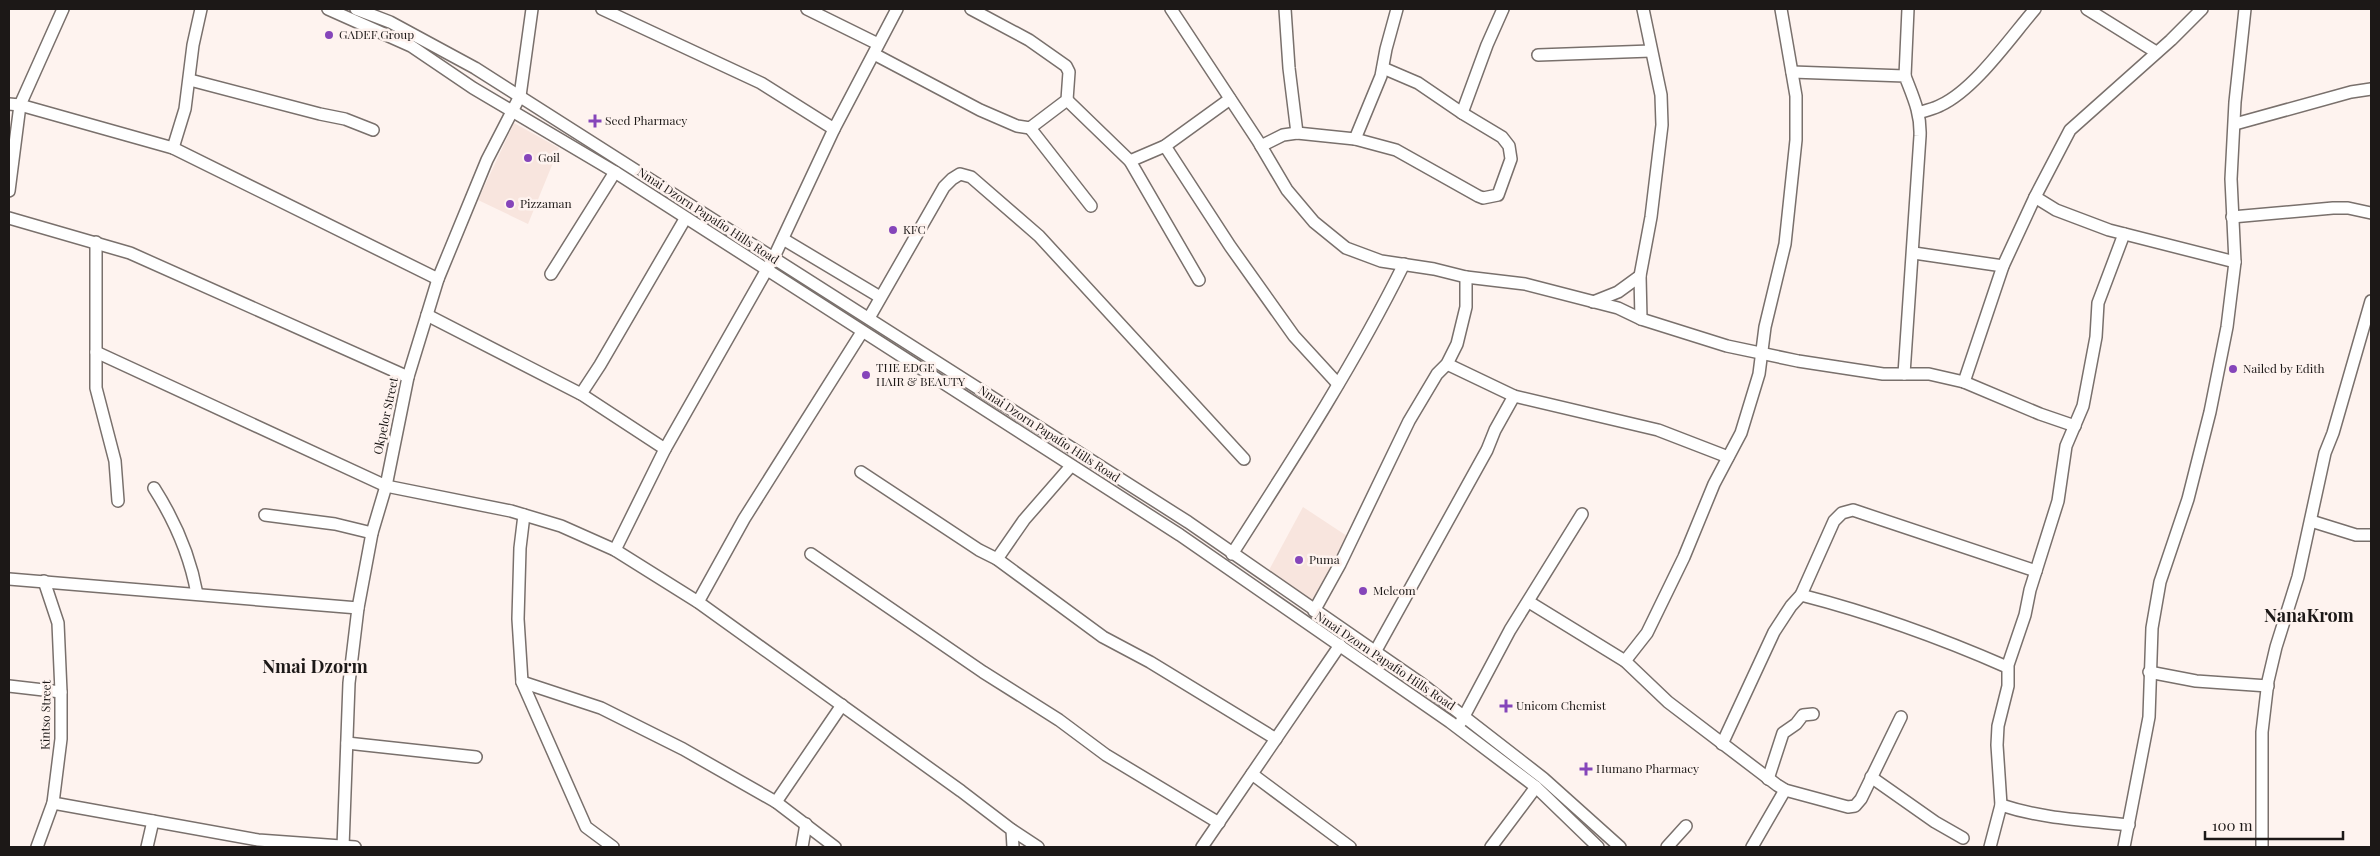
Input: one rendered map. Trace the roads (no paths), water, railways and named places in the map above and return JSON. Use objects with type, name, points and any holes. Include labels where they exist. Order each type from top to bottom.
[{"type":"street","points":[[9,191],[14,105],[63,9]]},
{"type":"street","points":[[173,148],[185,109],[193,45],[201,9]]},
{"type":"street","name":"Nmai Dzorn Papafio Hills Road","points":[[328,9],[411,46],[473,88],[615,172],[685,219],[1180,535],[1458,728],[1536,787],[1598,847]]},
{"type":"street","name":"Nmai Dzorn Papafio Hills Road","points":[[356,9],[390,22],[432,43],[520,96],[700,213],[869,318],[1006,408],[1188,522],[1464,716],[1543,778],[1620,847]]},
{"type":"street","name":"Okpelor Street","points":[[343,847],[348,683],[358,608],[372,533],[386,486],[408,377],[438,279],[487,160],[520,96],[532,9]]},
{"type":"street","points":[[602,9],[761,84],[834,129]]},
{"type":"street","points":[[807,9],[980,110],[1017,126],[1030,128],[1091,206]]},
{"type":"street","points":[[615,550],[665,449],[774,258],[834,129],[897,9]]},
{"type":"street","points":[[971,9],[1029,40],[1066,66],[1069,72],[1067,100],[1030,128]]},
{"type":"street","points":[[1171,9],[1287,190],[1314,222],[1346,248],[1381,261],[1452,272],[1466,277],[1525,284],[1618,308],[1641,319],[1727,346],[1798,361],[1883,374],[1929,374],[1964,382],[2075,426]]},
{"type":"street","points":[[1285,9],[1289,68],[1297,133]]},
{"type":"street","points":[[1355,139],[1382,68],[1397,9]]},
{"type":"street","points":[[1462,113],[1486,45],[1503,9]]},
{"type":"street","points":[[1641,319],[1640,276],[1651,217],[1662,125],[1661,95],[1642,9]]},
{"type":"street","points":[[1625,661],[1651,624],[1684,556],[1714,484],[1741,433],[1759,374],[1772,292],[1785,244],[1796,140],[1796,96],[1781,9]]},
{"type":"street","points":[[1904,374],[1914,253],[1920,136],[1919,113],[1905,76],[1908,9]]},
{"type":"street","points":[[1919,113],[1941,106],[1955,96],[1984,70],[2035,9]]},
{"type":"street","points":[[2087,9],[2156,52]]},
{"type":"street","points":[[1964,382],[2003,266],[2034,197],[2070,130],[2202,9]]},
{"type":"street","points":[[2124,847],[2149,718],[2149,672],[2152,628],[2160,582],[2188,499],[2210,412],[2227,327],[2236,262],[2231,186],[2235,102],[2245,9]]},
{"type":"street","points":[[1538,55],[1651,51]]},
{"type":"street","points":[[1260,146],[1283,135],[1297,133],[1355,139],[1396,150],[1483,198],[1498,195],[1510,158],[1509,146],[1502,137],[1462,113],[1440,95],[1418,83],[1382,68]]},
{"type":"street","points":[[1792,72],[1905,76]]},
{"type":"street","points":[[190,80],[345,119],[372,130]]},
{"type":"street","points":[[2235,124],[2351,92],[2371,89]]},
{"type":"street","points":[[1130,161],[1165,146],[1230,99]]},
{"type":"street","points":[[1067,100],[1130,161],[1199,280]]},
{"type":"street","points":[[14,105],[173,148],[438,279]]},
{"type":"street","points":[[1165,146],[1230,246],[1294,336],[1338,384]]},
{"type":"street","points":[[550,274],[615,172]]},
{"type":"street","points":[[869,318],[944,187],[960,174],[971,177],[1039,236],[1244,458]]},
{"type":"street","points":[[2034,197],[2056,210],[2124,234],[2236,262]]},
{"type":"street","points":[[2232,218],[2333,208],[2348,208],[2371,213]]},
{"type":"street","points":[[9,218],[130,253],[408,377]]},
{"type":"street","points":[[581,394],[600,365],[685,219]]},
{"type":"street","points":[[1990,847],[2001,805],[1998,726],[2008,686],[2008,667],[2055,510],[2064,471],[2066,446],[2083,406],[2094,355],[2098,325],[2098,303],[2124,234]]},
{"type":"street","points":[[783,239],[880,297]]},
{"type":"street","points":[[96,242],[96,388],[115,461],[118,501]]},
{"type":"street","points":[[1914,253],[2003,266]]},
{"type":"street","points":[[1232,554],[1314,426],[1404,264]]},
{"type":"street","points":[[1593,302],[1618,292],[1640,276]]},
{"type":"street","points":[[1314,611],[1340,564],[1409,421],[1437,374],[1447,364],[1458,344],[1466,307],[1466,277]]},
{"type":"street","points":[[2262,847],[2262,732],[2268,686],[2276,647],[2294,593],[2325,453],[2333,434],[2371,301]]},
{"type":"street","points":[[427,315],[581,394],[665,449]]},
{"type":"street","points":[[698,602],[744,519],[862,332]]},
{"type":"street","points":[[96,352],[386,486],[524,515],[561,526],[615,550],[698,602],[1038,847]]},
{"type":"street","points":[[1447,364],[1514,396],[1658,430],[1728,457]]},
{"type":"street","points":[[1375,652],[1488,450],[1495,430],[1514,396]]},
{"type":"street","points":[[997,559],[1024,520],[1071,466]]},
{"type":"street","points":[[861,472],[980,550],[997,559],[1103,637],[1150,662],[1276,739]]},
{"type":"street","points":[[154,488],[168,511],[186,551],[197,594]]},
{"type":"street","points":[[1722,744],[1774,632],[1801,595],[1834,521],[1842,513],[1853,510],[2036,571]]},
{"type":"street","points":[[265,514],[335,524],[372,533]]},
{"type":"street","points":[[1458,728],[1505,638],[1582,514]]},
{"type":"street","points":[[524,515],[520,548],[518,619],[522,682],[586,828],[613,847]]},
{"type":"street","points":[[2311,521],[2356,535],[2371,535]]},
{"type":"street","points":[[811,554],[983,672],[1059,720],[1106,755],[1218,823]]},
{"type":"street","points":[[9,579],[358,608]]},
{"type":"street","name":"Kintso Street","points":[[37,847],[53,803],[61,739],[58,623],[44,581]]},
{"type":"street","points":[[1801,595],[1854,610],[1964,648],[2008,667]]},
{"type":"street","points":[[1528,602],[1625,661],[1668,702],[1785,790],[1848,807],[1855,806],[1861,799],[1901,717]]},
{"type":"street","points":[[1202,847],[1340,645]]},
{"type":"street","points":[[2149,672],[2196,681],[2268,686]]},
{"type":"street","points":[[522,682],[601,708],[634,723],[776,802],[835,847]]},
{"type":"street","points":[[9,686],[61,692]]},
{"type":"street","points":[[776,802],[842,705]]},
{"type":"street","points":[[1768,779],[1783,732],[1796,724],[1802,715],[1813,714]]},
{"type":"street","points":[[347,743],[476,757]]},
{"type":"street","points":[[1252,774],[1350,847]]},
{"type":"street","points":[[1872,777],[1936,822],[1963,838]]},
{"type":"street","points":[[1491,847],[1536,787]]},
{"type":"street","points":[[1752,847],[1785,790]]},
{"type":"street","points":[[53,803],[153,821],[256,843],[355,847]]},
{"type":"street","points":[[2001,805],[2028,814],[2056,819],[2129,825]]},
{"type":"street","points":[[147,847],[153,821]]},
{"type":"street","points":[[802,847],[806,824]]},
{"type":"street","points":[[1667,847],[1686,826]]},
{"type":"street","points":[[1012,830],[1013,847]]},
{"type":"place","name":"GADEF Group","points":[[329,35]]},
{"type":"place","name":"Seed Pharmacy","points":[[595,121]]},
{"type":"place","name":"Goil","points":[[528,158]]},
{"type":"place","name":"Pizzaman","points":[[510,204]]},
{"type":"place","name":"KFC","points":[[893,230]]},
{"type":"place","name":"Nailed by Edith","points":[[2233,369]]},
{"type":"place","name":"THE EDGE HAIR & BEAUTY","points":[[866,375]]},
{"type":"place","name":"Puma","points":[[1299,560]]},
{"type":"place","name":"Melcom","points":[[1363,591]]},
{"type":"place","name":"Unicom Chemist","points":[[1506,706]]},
{"type":"place","name":"Humano Pharmacy","points":[[1586,769]]},
{"type":"district","name":"NanaKrom","points":[[2309,616]]},
{"type":"district","name":"Nmai Dzorm","points":[[315,667]]}]
